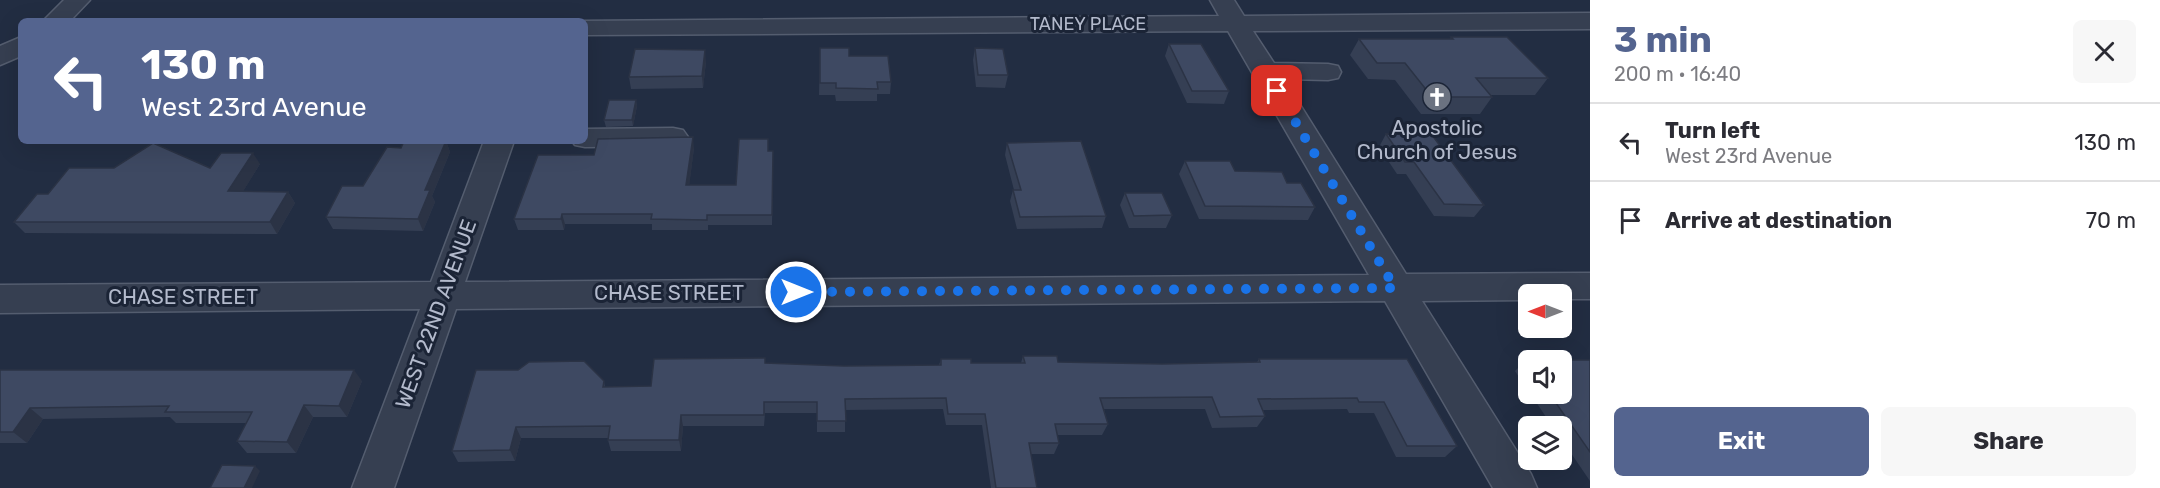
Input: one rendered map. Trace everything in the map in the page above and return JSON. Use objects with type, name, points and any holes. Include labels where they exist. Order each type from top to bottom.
[{"type":"street","points":[[59,18],[78,0]]},
{"type":"street","points":[[1229,12],[1516,488]]},
{"type":"street","name":"TANEY PLACE","points":[[588,27],[1229,12],[1590,21]]},
{"type":"street","points":[[0,57],[18,47]]},
{"type":"street","points":[[1265,71],[1328,72]]},
{"type":"street","points":[[588,138],[673,137]]},
{"type":"street","name":"WEST 22ND AVENUE","points":[[373,488],[498,144]]},
{"type":"street","name":"CHASE STREET","points":[[0,299],[1590,286]]},
{"type":"building","points":[[1451,37],[1507,37],[1548,78],[1476,78],[1492,97],[1432,97],[1405,63],[1377,63],[1359,39],[1453,39]]},
{"type":"building","points":[[1169,44],[1201,44],[1229,91],[1192,91]]},
{"type":"building","points":[[820,48],[849,48],[849,56],[888,56],[891,82],[877,82],[878,89],[836,88],[836,83],[820,83]]},
{"type":"building","points":[[975,48],[1003,49],[1008,75],[978,75]]},
{"type":"building","points":[[635,49],[705,50],[702,76],[629,77]]},
{"type":"building","points":[[609,100],[636,100],[632,120],[604,120]]},
{"type":"building","points":[[1386,134],[1432,135],[1484,205],[1444,204],[1414,162],[1405,162]]},
{"type":"building","points":[[693,137],[686,185],[736,185],[739,139],[768,139],[768,151],[773,151],[772,215],[707,215],[707,220],[651,219],[652,214],[562,214],[561,219],[514,219],[538,155],[594,155],[598,139]]},
{"type":"building","points":[[1081,141],[1106,216],[1020,217],[1013,190],[1021,190],[1007,143]]},
{"type":"building","points":[[151,144],[210,168],[221,153],[253,153],[228,191],[288,192],[270,222],[14,222],[37,194],[48,194],[69,168],[114,168]]},
{"type":"building","points":[[403,144],[445,144],[425,190],[430,190],[418,219],[326,217],[342,186],[363,186],[387,147],[401,148]]},
{"type":"building","points":[[1185,161],[1230,161],[1235,171],[1282,172],[1287,183],[1301,183],[1315,207],[1205,206]]},
{"type":"building","points":[[1125,193],[1162,193],[1172,215],[1134,216]]},
{"type":"building","points":[[1023,356],[1057,356],[1058,362],[1162,364],[1260,362],[1259,359],[1407,359],[1457,446],[1407,446],[1384,402],[1359,402],[1357,398],[1258,399],[1265,416],[1220,417],[1212,397],[1100,398],[1108,424],[1055,424],[1059,443],[1029,443],[1037,488],[996,488],[985,414],[948,414],[946,398],[845,399],[846,421],[817,421],[817,402],[764,402],[764,415],[681,415],[679,440],[608,440],[610,426],[516,427],[510,450],[452,451],[476,370],[518,370],[529,362],[584,361],[604,381],[603,387],[651,386],[654,359],[765,358],[765,363],[844,366],[941,365],[941,359],[971,359],[971,363],[1025,363]]},
{"type":"building","points":[[1572,360],[1590,360],[1590,452],[1572,426],[1572,416],[1565,416],[1557,404],[1572,404]]},
{"type":"building","points":[[0,370],[354,370],[339,406],[304,405],[287,442],[237,441],[252,412],[165,412],[169,406],[30,408],[13,432],[0,432]]},
{"type":"building","points":[[222,465],[255,466],[244,488],[210,488]]},
{"type":"place","name":"Apostolic Church of Jesus","points":[[1437,97]]},
{"type":"route","points":[[796,292],[1395,288],[1277,91]]}]
